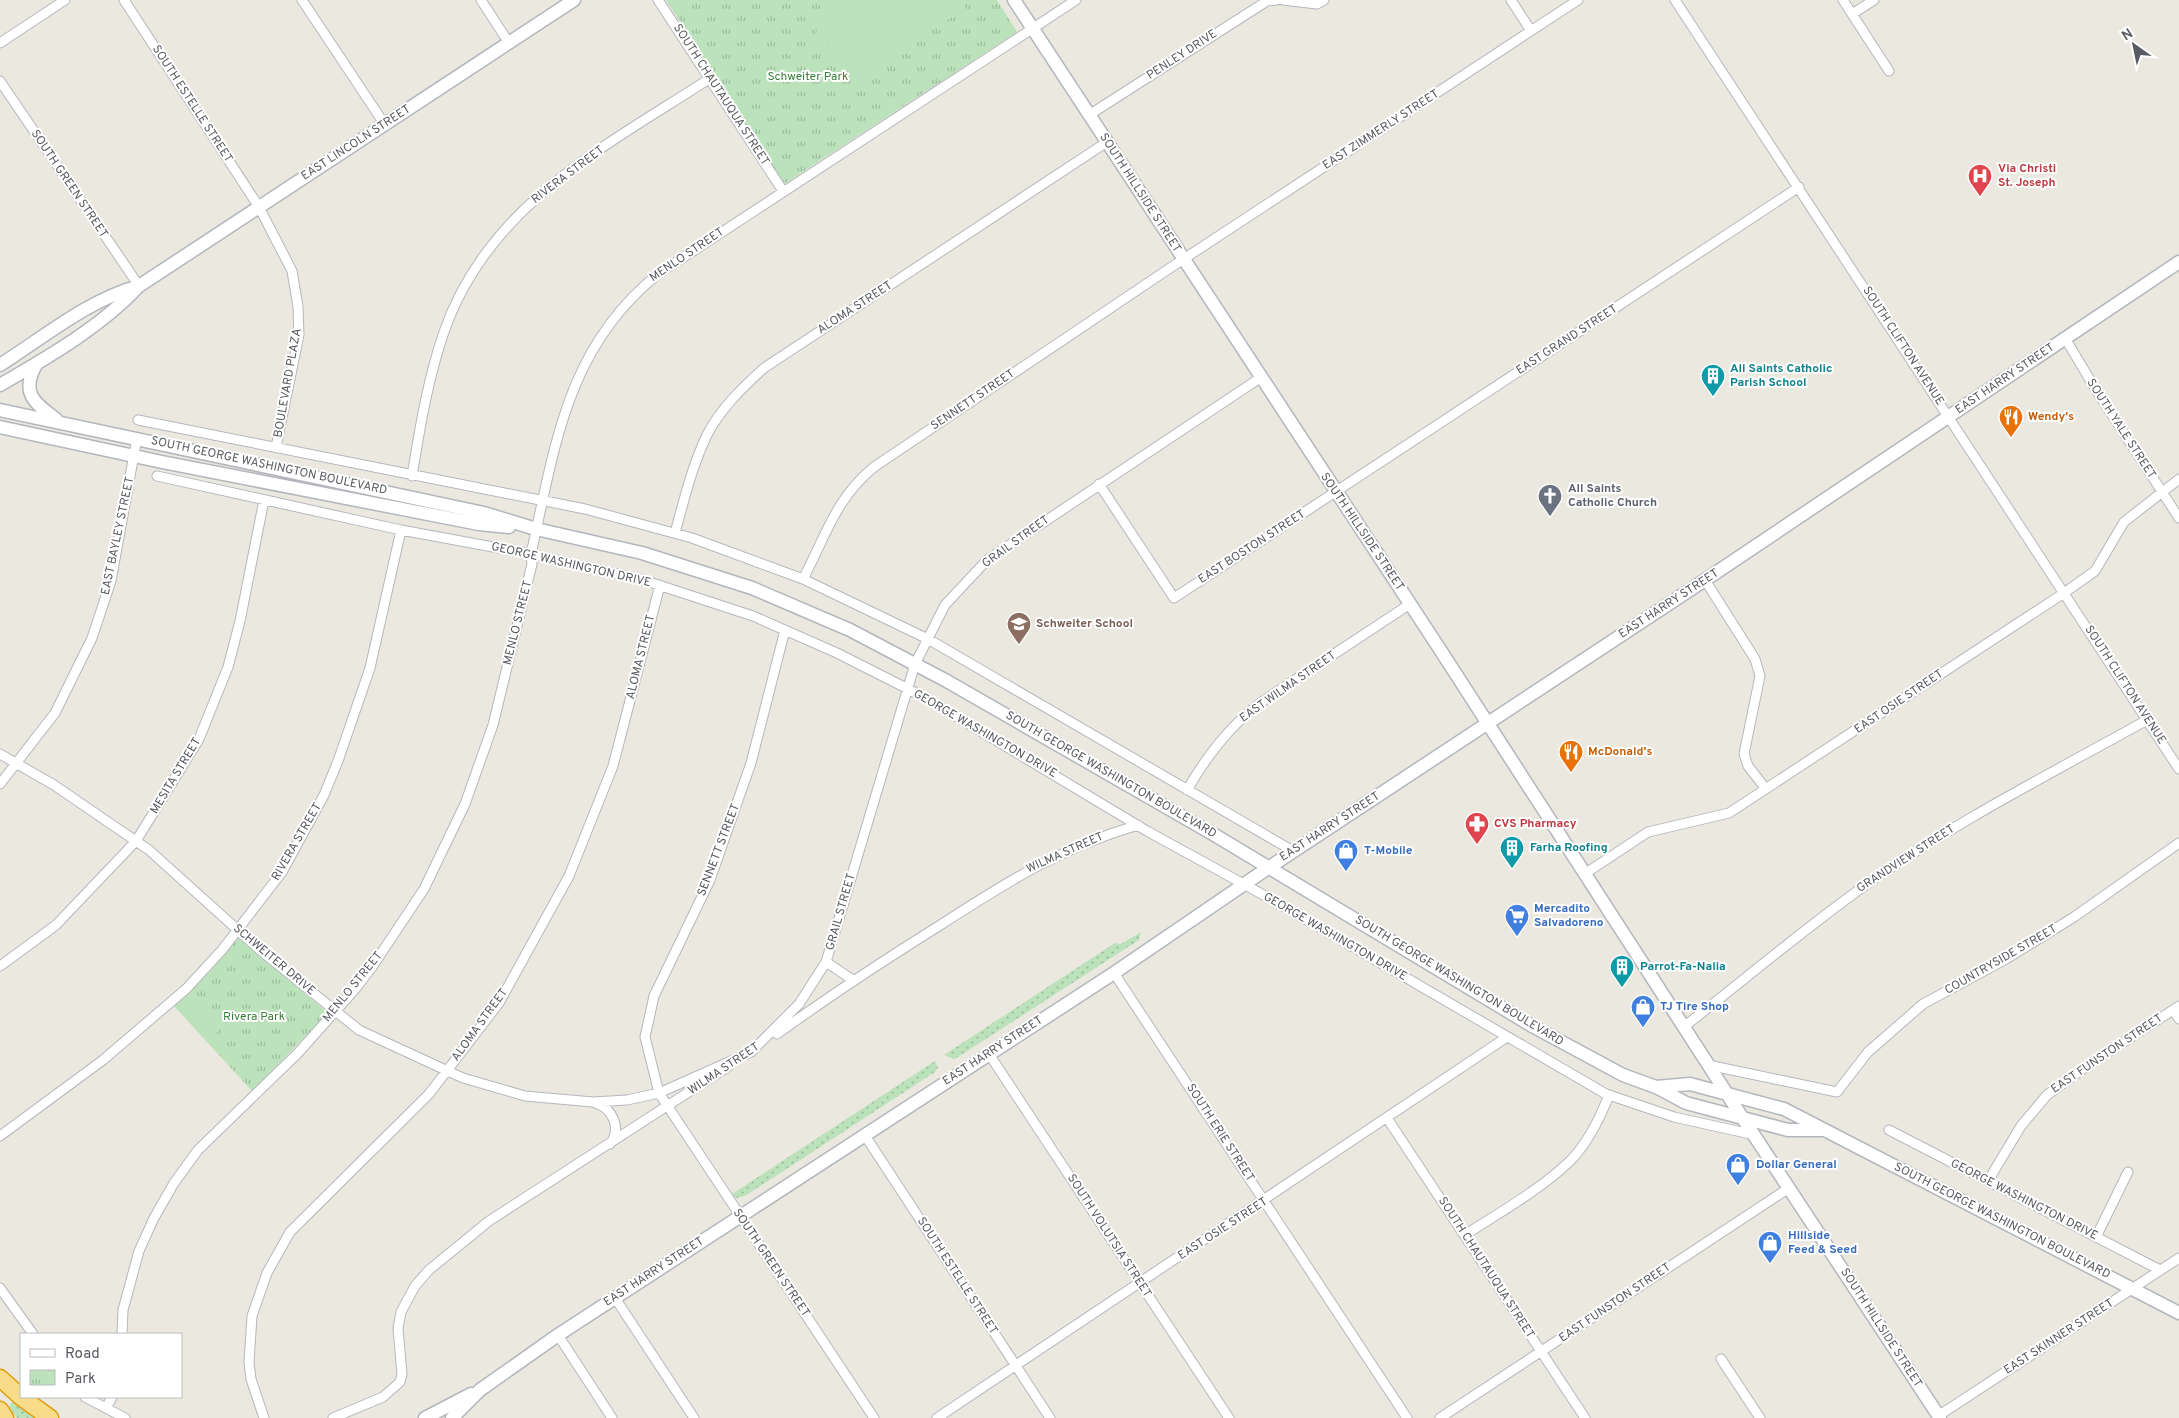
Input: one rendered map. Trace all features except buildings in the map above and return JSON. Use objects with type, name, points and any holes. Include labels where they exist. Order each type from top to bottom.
[{"type":"highway","points":[[0,1378],[20,1396]]},
{"type":"highway","points":[[22,1398],[50,1418]]},
{"type":"highway","points":[[0,1410],[5,1418]]},
{"type":"street","points":[[0,43],[65,0]]},
{"type":"street","name":"SOUTH ESTELLE STREET","points":[[124,0],[259,207]]},
{"type":"street","points":[[302,0],[385,125]]},
{"type":"street","points":[[481,0],[509,43]]},
{"type":"street","name":"EAST LINCOLN STREET","points":[[0,385],[38,362],[113,310],[139,286],[574,0]]},
{"type":"street","name":"SOUTH CHAUTAUQUA STREET","points":[[658,0],[783,191]]},
{"type":"street","name":"SOUTH HILLSIDE STREET","points":[[1014,0],[1260,378],[1488,723],[1685,1026],[1708,1065],[1939,1417]]},
{"type":"street","points":[[1032,28],[1076,0]]},
{"type":"street","name":"PENLEY DRIVE","points":[[1089,115],[1267,1],[1277,0]]},
{"type":"street","points":[[1283,0],[1317,4],[1324,0]]},
{"type":"street","points":[[1510,0],[1531,31]]},
{"type":"street","name":"EAST ZIMMERLY STREET","points":[[1183,260],[1578,0]]},
{"type":"street","name":"SOUTH CLIFTON AVENUE","points":[[1675,0],[2179,769]]},
{"type":"street","points":[[1843,0],[1889,71]]},
{"type":"street","points":[[1852,14],[1874,0]]},
{"type":"street","name":"MENLO STREET","points":[[122,1333],[123,1310],[139,1251],[154,1218],[174,1183],[198,1150],[298,1053],[335,1011],[372,967],[424,889],[465,804],[493,725],[532,564],[531,554],[536,529],[560,424],[573,387],[596,344],[613,319],[633,296],[658,274],[1032,28]]},
{"type":"street","name":"RIVERA STREET","points":[[412,476],[430,383],[445,331],[468,281],[494,241],[542,191],[576,166],[710,79]]},
{"type":"street","name":"SOUTH GREEN STREET","points":[[0,81],[139,286]]},
{"type":"street","name":"ALOMA STREET","points":[[675,533],[693,467],[708,434],[744,386],[764,368],[1107,142]]},
{"type":"street","name":"EAST GRAND STREET","points":[[1336,493],[1799,187]]},
{"type":"street","name":"BOULEVARD PLAZA","points":[[259,207],[287,258],[296,287],[298,307],[299,335],[276,447]]},
{"type":"street","name":"SENNETT STREET","points":[[803,578],[836,510],[857,481],[947,417],[1183,260]]},
{"type":"street","name":"EAST HARRY STREET","points":[[452,1418],[480,1390],[558,1335],[1114,973],[1293,851],[1705,580],[2178,264]]},
{"type":"street","name":"EAST LINCOLN STREET","points":[[2,361],[93,305],[120,291],[139,286]]},
{"type":"street","name":"SOUTH YALE STREET","points":[[2066,338],[2096,390],[2179,518]]},
{"type":"street","points":[[38,362],[29,377],[31,396],[39,406],[60,422]]},
{"type":"street","name":"GRAIL STREET","points":[[853,980],[826,962],[915,664],[945,606],[987,560],[1098,484],[1260,378]]},
{"type":"street","name":"SOUTH GEORGE WASHINGTON BOULEVARD","points":[[0,410],[484,513],[536,529],[642,553],[752,588],[850,630],[915,664],[1213,834],[1534,1027],[1623,1075],[1656,1086],[1686,1104],[1788,1130],[1824,1130]]},
{"type":"street","points":[[138,420],[585,509],[675,533],[803,578],[928,639],[1293,851]]},
{"type":"street","name":"SOUTH GEORGE WASHINGTON BOULEVARD","points":[[0,427],[135,456],[479,524],[536,529]]},
{"type":"street","name":"EAST BAYLEY STREET","points":[[0,784],[55,713],[92,638],[111,581],[138,438]]},
{"type":"street","name":"GEORGE WASHINGTON DRIVE","points":[[157,476],[401,530],[531,554],[660,585],[753,616],[907,689],[1046,768],[1138,825],[1609,1094],[1674,1117],[1755,1135]]},
{"type":"street","name":"EAST OSIE STREET","points":[[1586,874],[1648,832],[1729,813],[2064,592],[2095,570],[2124,522],[2179,479]]},
{"type":"street","name":"EAST BOSTON STREET","points":[[1098,484],[1174,598],[1336,493]]},
{"type":"street","name":"MESITA STREET","points":[[0,966],[56,926],[136,841],[199,739],[228,667],[240,622],[264,500]]},
{"type":"street","name":"RIVERA STREET","points":[[0,1136],[103,1060],[210,964],[282,872],[324,795],[370,668],[401,530]]},
{"type":"street","points":[[1705,580],[1760,670],[1744,754],[1748,766],[1766,789]]},
{"type":"street","name":"ALOMA STREET","points":[[264,1418],[251,1379],[249,1362],[252,1316],[257,1298],[278,1252],[290,1232],[429,1094],[499,1003],[569,876],[613,766],[660,585]]},
{"type":"street","name":"EAST WILMA STREET","points":[[1187,790],[1205,759],[1236,722],[1260,703],[1410,604]]},
{"type":"street","name":"SENNETT STREET","points":[[668,1107],[659,1093],[645,1037],[654,996],[710,880],[751,763],[785,630]]},
{"type":"street","name":"GRANDVIEW STREET","points":[[1685,1026],[1796,937],[1867,884],[1977,813],[2147,720]]},
{"type":"street","name":"SCHWEITER DRIVE","points":[[0,754],[54,785],[149,850],[238,930],[359,1030],[463,1078],[525,1096],[593,1102],[627,1100],[659,1093],[751,1052]]},
{"type":"street","name":"WILMA STREET","points":[[333,1418],[383,1397],[398,1386],[402,1374],[398,1328],[407,1299],[429,1270],[489,1221],[668,1107],[751,1052],[853,980],[1034,866],[1093,839],[1138,825]]},
{"type":"street","name":"COUNTRYSIDE STREET","points":[[1708,1065],[1838,1092],[1868,1052],[1923,1004],[2006,959],[2074,917],[2179,843]]},
{"type":"street","points":[[751,1052],[799,1004],[826,962]]},
{"type":"street","name":"SOUTH ERIE STREET","points":[[1114,973],[1407,1418]]},
{"type":"street","points":[[2176,1008],[2179,1019]]},
{"type":"street","name":"EAST FUNSTON STREET","points":[[1988,1181],[2021,1126],[2048,1095],[2087,1066],[2176,1008]]},
{"type":"street","name":"EAST OSIE STREET","points":[[937,1418],[1507,1037]]},
{"type":"street","name":"SOUTH VOLUTSIA STREET","points":[[989,1054],[1229,1418]]},
{"type":"street","name":"SOUTH GEORGE WASHINGTON BOULEVARD","points":[[1656,1086],[1690,1084],[1784,1109],[2179,1313]]},
{"type":"street","points":[[1465,1235],[1540,1185],[1571,1160],[1598,1122],[1609,1094]]},
{"type":"street","points":[[593,1102],[606,1108],[614,1120],[615,1134],[608,1145]]},
{"type":"street","name":"SOUTH GREEN STREET","points":[[668,1107],[874,1418]]},
{"type":"street","name":"SOUTH CHAUTAUQUA STREET","points":[[1387,1118],[1585,1418]]},
{"type":"street","name":"GEORGE WASHINGTON DRIVE","points":[[1889,1130],[2160,1270]]},
{"type":"street","name":"SOUTH ESTELLE STREET","points":[[864,1134],[1050,1418]]},
{"type":"street","points":[[2096,1237],[2128,1172]]},
{"type":"street","name":"EAST FUNSTON STREET","points":[[1440,1418],[1789,1188]]},
{"type":"street","name":"EAST SKINNER STREET","points":[[1939,1417],[2179,1258]]},
{"type":"street","points":[[0,1288],[32,1333]]},
{"type":"street","points":[[615,1298],[694,1418]]},
{"type":"street","points":[[558,1335],[612,1418]]},
{"type":"street","points":[[1721,1358],[1760,1418]]},
{"type":"street","name":"EAST HARRY STREET","points":[[425,1418],[444,1406],[480,1390]]},
{"type":"street","points":[[87,1398],[124,1418]]},
{"type":"street","points":[[106,1408],[111,1398]]},
{"type":"green space","name":"Schweiter Park","points":[[666,0],[997,0],[1017,32],[784,184]]},
{"type":"green space","points":[[821,0],[960,0],[966,8],[860,76],[816,34]]},
{"type":"green space","points":[[1141,932],[1139,940],[958,1057],[954,1059],[944,1055],[1115,943],[1121,944]]},
{"type":"green space","name":"Rivera Park","points":[[237,936],[328,1013],[252,1091],[173,1005],[210,972]]},
{"type":"green space","points":[[195,993],[225,1024],[209,1040],[177,1007]]},
{"type":"green space","points":[[935,1061],[938,1068],[935,1072],[745,1196],[736,1198],[732,1194]]},
{"type":"green space","points":[[16,1402],[36,1418],[17,1418],[9,1407],[11,1403]]},
{"type":"place","name":"Via Christi St. Joseph","points":[[1980,197]]},
{"type":"place","name":"All Saints Catholic Parish School","points":[[1713,397]]},
{"type":"place","name":"Wendy's","points":[[2011,438]]},
{"type":"place","name":"All Saints Catholic Church","points":[[1550,517]]},
{"type":"place","name":"Schweiter School","points":[[1019,645]]},
{"type":"place","name":"McDonald's","points":[[1571,773]]},
{"type":"place","name":"CVS Pharmacy","points":[[1477,845]]},
{"type":"place","name":"Farha Roofing","points":[[1512,869]]},
{"type":"place","name":"T-Mobile","points":[[1346,872]]},
{"type":"place","name":"Mercadito Salvadoreno","points":[[1517,937]]},
{"type":"place","name":"Parrot-Fa-Nalia","points":[[1622,988]]},
{"type":"place","name":"TJ Tire Shop","points":[[1643,1028]]},
{"type":"place","name":"Dollar General","points":[[1738,1186]]},
{"type":"place","name":"Hillside Feed & Seed","points":[[1770,1264]]}]
